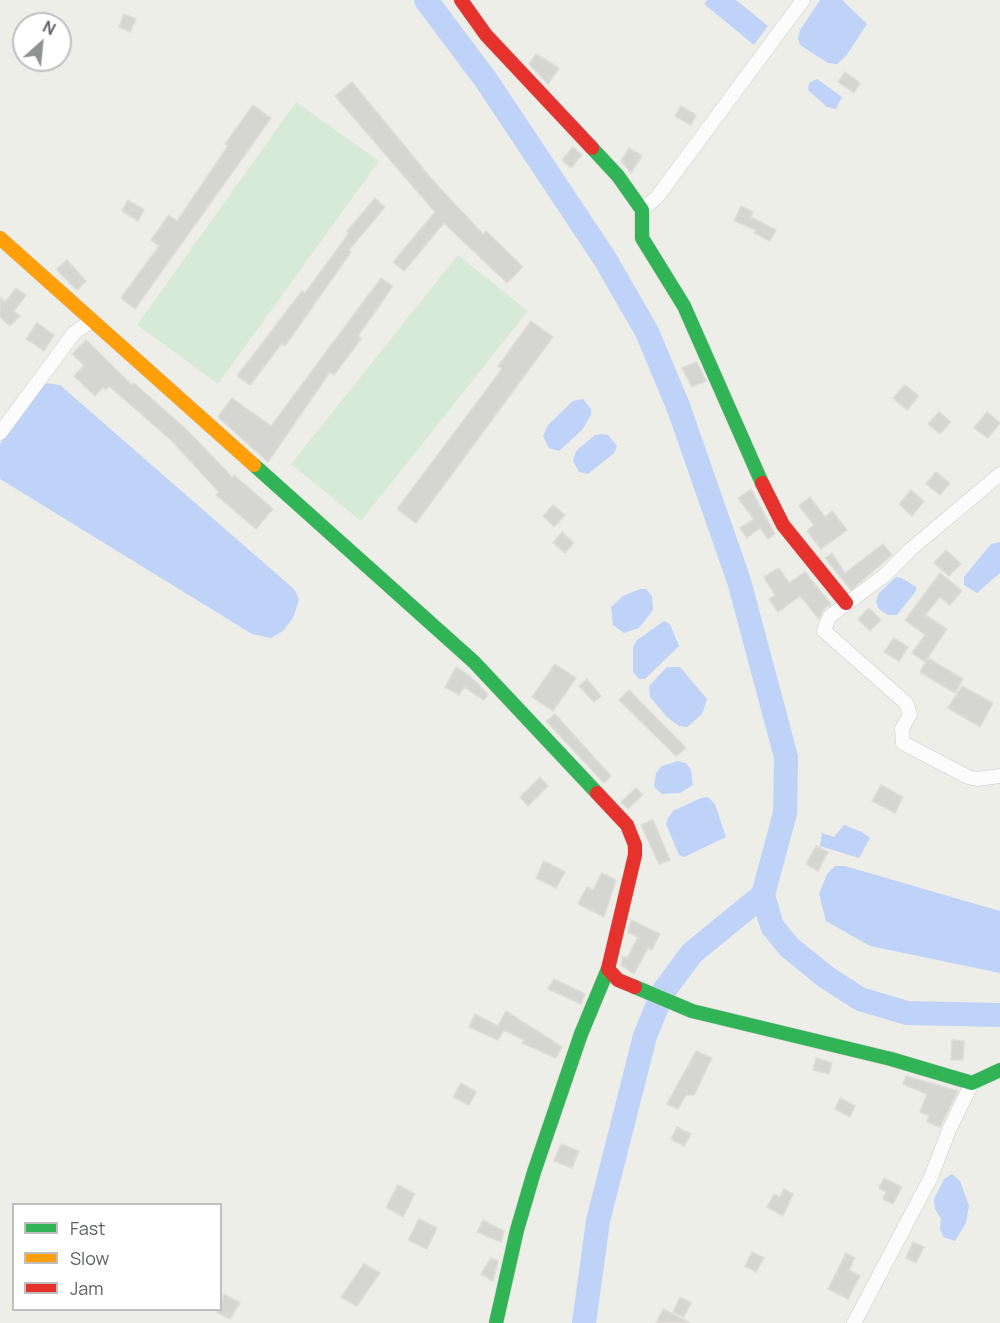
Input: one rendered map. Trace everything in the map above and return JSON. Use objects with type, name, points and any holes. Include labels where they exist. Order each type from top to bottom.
[{"type":"street","points":[[461,0],[486,35],[618,176],[642,210],[642,238],[684,306],[719,381],[749,458],[783,525],[846,603]]},
{"type":"street","points":[[642,210],[657,197],[803,0]]},
{"type":"street","points":[[0,238],[474,662],[627,825],[635,845],[635,855],[621,902],[608,969],[581,1034],[534,1172],[496,1323]]},
{"type":"street","points":[[0,433],[74,333],[91,321]]},
{"type":"street","points":[[1000,474],[911,549],[885,575],[829,617],[824,631],[906,704],[910,714],[902,729],[903,743],[968,777],[1000,776]]},
{"type":"street","points":[[608,969],[618,980],[692,1011],[891,1059],[972,1083]]},
{"type":"street","points":[[854,1323],[931,1177],[949,1130],[972,1083],[1000,1070]]},
{"type":"green space","points":[[296,102],[379,161],[218,384],[137,325]]},
{"type":"green space","points":[[458,255],[528,311],[361,521],[291,464]]},
{"type":"water","points":[[707,0],[736,0],[768,26],[754,45],[704,4]]},
{"type":"water","points":[[820,0],[842,0],[867,24],[846,56],[837,64],[828,63],[800,45],[798,39],[800,30]]},
{"type":"water","points":[[817,79],[842,97],[836,109],[827,107],[808,90],[809,83]]},
{"type":"water","points":[[45,383],[60,385],[295,590],[299,600],[293,618],[283,631],[271,638],[252,634],[0,479],[0,444]]},
{"type":"water","points":[[583,399],[591,409],[591,415],[582,430],[559,451],[549,448],[543,436],[548,425],[573,401]]},
{"type":"water","points":[[595,435],[608,435],[617,446],[614,453],[588,474],[579,472],[573,461],[576,451]]},
{"type":"water","points":[[1000,542],[1000,573],[977,593],[964,585],[964,577],[991,544]]},
{"type":"water","points":[[896,577],[916,587],[916,591],[897,615],[888,615],[879,609],[876,602],[879,593]]},
{"type":"water","points":[[646,589],[652,596],[653,610],[639,628],[624,633],[613,625],[611,607],[623,596]]},
{"type":"water","points":[[664,621],[670,624],[679,646],[645,679],[639,679],[633,672],[633,647],[637,640]]},
{"type":"water","points":[[667,667],[680,667],[707,699],[702,714],[687,727],[679,726],[667,717],[650,697],[649,686]]},
{"type":"water","points":[[678,761],[686,763],[691,770],[693,785],[680,793],[662,794],[654,787],[656,773],[662,766]]},
{"type":"water","points":[[708,797],[715,804],[726,837],[684,857],[679,855],[666,824],[668,818],[673,811]]},
{"type":"water","points":[[844,825],[870,838],[859,858],[820,846],[822,833],[834,837]]},
{"type":"water","points":[[835,866],[845,866],[1000,911],[1000,973],[870,946],[826,921],[819,894],[827,874]]},
{"type":"water","points":[[952,1174],[960,1181],[969,1206],[966,1223],[955,1241],[943,1237],[940,1228],[941,1219],[935,1209],[934,1199],[944,1179]]},
{"type":"building","points":[[124,14],[136,19],[130,32],[119,27]]},
{"type":"building","points":[[536,54],[559,68],[548,84],[529,64]]},
{"type":"building","points":[[845,72],[860,83],[854,93],[838,82]]},
{"type":"building","points":[[352,82],[436,184],[483,234],[486,231],[523,267],[507,283],[444,223],[404,271],[393,262],[435,212],[335,96]]},
{"type":"building","points":[[253,105],[271,118],[135,309],[121,298],[159,246],[151,240],[169,215],[177,221],[228,146],[225,144]]},
{"type":"building","points":[[681,106],[696,115],[691,125],[675,116]]},
{"type":"building","points":[[573,147],[582,155],[571,168],[562,160]]},
{"type":"building","points":[[629,148],[642,156],[631,173],[621,161]]},
{"type":"building","points":[[375,198],[385,207],[349,250],[351,252],[285,346],[282,343],[250,385],[237,376],[302,291],[305,293],[349,233],[347,231]]},
{"type":"building","points":[[128,200],[144,210],[138,221],[122,211]]},
{"type":"building","points":[[741,206],[753,212],[751,217],[776,230],[770,241],[754,233],[756,230],[734,221]]},
{"type":"building","points":[[67,260],[86,281],[77,290],[56,269]]},
{"type":"building","points":[[381,278],[393,286],[358,336],[361,339],[334,375],[330,372],[268,462],[218,417],[232,398],[271,426]]},
{"type":"building","points":[[16,288],[26,295],[14,311],[20,316],[10,326],[0,317],[0,297],[5,302]]},
{"type":"building","points":[[531,321],[553,337],[416,523],[397,509],[502,369],[498,366]]},
{"type":"building","points":[[37,323],[54,335],[44,351],[26,339]]},
{"type":"building","points":[[86,340],[132,385],[134,383],[187,430],[232,477],[234,475],[273,509],[256,529],[216,495],[219,492],[171,440],[109,386],[106,390],[103,387],[95,396],[74,376],[84,365],[72,354]]},
{"type":"building","points":[[697,362],[706,381],[692,387],[682,368]]},
{"type":"building","points":[[905,385],[919,396],[907,410],[893,398]]},
{"type":"building","points":[[939,412],[951,422],[940,434],[928,424]]},
{"type":"building","points":[[987,412],[1000,423],[988,438],[974,428]]},
{"type":"building","points":[[936,472],[950,483],[940,495],[926,484]]},
{"type":"building","points":[[751,489],[775,534],[768,539],[760,528],[747,538],[740,528],[754,519],[738,498]]},
{"type":"building","points":[[911,490],[924,501],[912,516],[899,504]]},
{"type":"building","points":[[810,497],[825,517],[832,511],[847,530],[821,549],[807,531],[814,525],[799,506]]},
{"type":"building","points":[[553,505],[565,515],[554,527],[543,516]]},
{"type":"building","points":[[562,532],[574,543],[565,553],[553,543]]},
{"type":"building","points":[[883,544],[892,555],[851,590],[825,558],[832,553],[845,573]]},
{"type":"building","points":[[946,550],[961,564],[949,576],[934,563]]},
{"type":"building","points":[[779,568],[789,583],[805,572],[831,604],[823,610],[819,619],[800,596],[778,612],[769,599],[775,595],[764,577]]},
{"type":"building","points":[[940,573],[962,591],[950,605],[940,597],[925,615],[947,629],[925,662],[912,653],[925,635],[905,620]]},
{"type":"building","points":[[869,608],[881,620],[870,631],[858,619]]},
{"type":"building","points":[[894,638],[908,647],[899,661],[884,652]]},
{"type":"building","points":[[928,658],[963,679],[955,693],[920,672]]},
{"type":"building","points":[[555,664],[576,678],[553,711],[532,697]]},
{"type":"building","points":[[456,667],[470,676],[488,694],[484,700],[464,687],[459,695],[445,687]]},
{"type":"building","points":[[587,679],[601,696],[594,702],[579,686]]},
{"type":"building","points":[[962,686],[993,703],[980,727],[948,708]]},
{"type":"building","points":[[629,690],[686,748],[676,756],[619,700]]},
{"type":"building","points":[[555,714],[611,776],[604,783],[546,721]]},
{"type":"building","points":[[540,777],[548,786],[528,806],[520,797]]},
{"type":"building","points":[[881,785],[903,797],[895,813],[872,801]]},
{"type":"building","points":[[636,788],[643,795],[628,809],[621,802]]},
{"type":"building","points":[[653,820],[670,860],[659,864],[641,825]]},
{"type":"building","points":[[816,846],[828,852],[818,871],[806,864]]},
{"type":"building","points":[[544,861],[565,872],[556,888],[536,878]]},
{"type":"building","points":[[602,873],[616,880],[604,917],[578,904],[587,887],[593,890]]},
{"type":"building","points":[[631,920],[660,934],[652,950],[648,948],[634,974],[621,965],[623,956],[627,958],[638,937],[628,932]]},
{"type":"building","points":[[554,979],[585,994],[581,1004],[548,989]]},
{"type":"building","points":[[506,1011],[562,1047],[556,1058],[522,1043],[524,1040],[504,1030],[498,1040],[469,1027],[475,1014],[498,1026]]},
{"type":"building","points":[[952,1040],[964,1041],[963,1060],[951,1060]]},
{"type":"building","points":[[696,1051],[712,1058],[694,1095],[686,1095],[678,1109],[667,1104]]},
{"type":"building","points":[[816,1058],[832,1063],[829,1074],[813,1070]]},
{"type":"building","points":[[906,1076],[958,1091],[940,1127],[927,1122],[929,1116],[920,1112],[927,1094],[903,1084]]},
{"type":"building","points":[[461,1083],[476,1092],[469,1105],[453,1097]]},
{"type":"building","points":[[840,1098],[855,1106],[850,1117],[835,1109]]},
{"type":"building","points":[[677,1127],[691,1134],[684,1146],[671,1139]]},
{"type":"building","points":[[561,1144],[579,1151],[572,1168],[554,1161]]},
{"type":"building","points":[[884,1178],[902,1187],[893,1204],[883,1199],[886,1192],[879,1188]]},
{"type":"building","points":[[398,1185],[415,1194],[403,1217],[386,1207]]},
{"type":"building","points":[[784,1189],[793,1194],[783,1216],[767,1207],[774,1194],[780,1197]]},
{"type":"building","points":[[419,1219],[437,1228],[427,1249],[408,1240]]},
{"type":"building","points":[[483,1220],[504,1231],[501,1242],[477,1232]]},
{"type":"building","points":[[913,1242],[924,1247],[916,1263],[906,1258]]},
{"type":"building","points":[[752,1252],[764,1258],[756,1272],[745,1266]]},
{"type":"building","points":[[846,1253],[855,1258],[849,1270],[860,1276],[848,1299],[828,1289]]},
{"type":"building","points":[[491,1258],[498,1261],[493,1281],[481,1274]]},
{"type":"building","points":[[364,1264],[380,1273],[357,1306],[341,1297]]},
{"type":"building","points":[[224,1294],[240,1303],[230,1319],[216,1312],[222,1311]]},
{"type":"building","points":[[680,1297],[691,1303],[684,1317],[673,1312]]},
{"type":"building","points":[[663,1309],[690,1323],[656,1323]]},
{"type":"waterway","points":[[426,0],[486,80],[605,259],[647,332],[678,406],[739,581],[786,757],[785,813],[763,895],[692,953],[663,992],[645,1036],[598,1221],[584,1323]]},
{"type":"waterway","points":[[763,895],[772,926],[789,947],[826,977],[860,999],[907,1013],[1000,1015]]},
{"type":"traffic: fast","points":[[592,148],[618,176],[642,210],[642,238],[684,306],[762,483]]},
{"type":"traffic: fast","points":[[254,465],[474,662],[597,793]]},
{"type":"traffic: fast","points":[[496,1323],[517,1230],[534,1172],[581,1034],[608,969]]},
{"type":"traffic: fast","points":[[635,987],[692,1011],[891,1059],[972,1083],[1000,1070]]},
{"type":"traffic: slow","points":[[0,238],[254,465]]},
{"type":"traffic: jam","points":[[461,0],[486,35],[592,148]]},
{"type":"traffic: jam","points":[[762,483],[783,525],[846,603]]},
{"type":"traffic: jam","points":[[597,793],[627,825],[635,845],[635,855],[608,969],[618,980],[635,987]]}]
